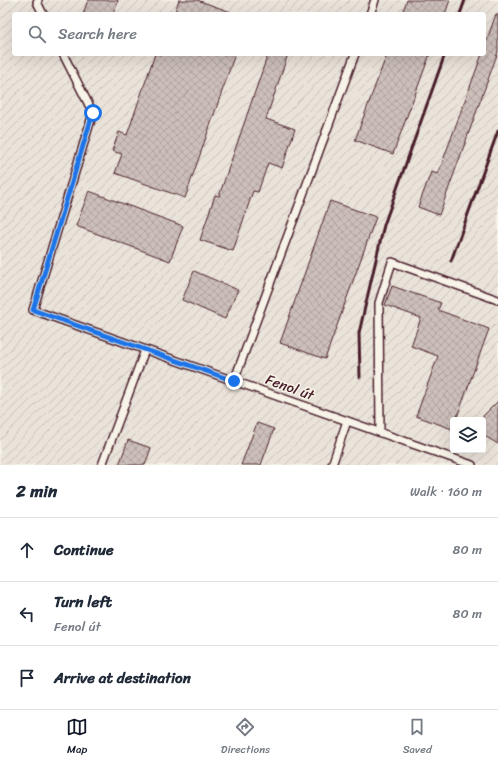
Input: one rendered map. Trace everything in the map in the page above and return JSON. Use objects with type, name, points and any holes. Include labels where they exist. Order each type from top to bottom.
[{"type":"lane","points":[[38,0],[37,2],[42,12]]},
{"type":"lane","points":[[371,12],[375,0]]},
{"type":"lane","name":"Fenol út","points":[[64,56],[93,113],[33,310],[472,465]]},
{"type":"lane","points":[[234,381],[354,56]]},
{"type":"lane","points":[[380,433],[379,303],[392,262],[498,300]]},
{"type":"lane","points":[[102,465],[145,350]]},
{"type":"lane","points":[[332,465],[347,422]]},
{"type":"shaded area","points":[[0,0],[498,0],[498,465],[0,465]]},
{"type":"building","points":[[88,0],[118,0],[114,12],[84,12]]},
{"type":"building","points":[[179,0],[197,0],[231,12],[175,12]]},
{"type":"building","points":[[407,0],[450,0],[446,12],[403,12]]},
{"type":"building","points":[[496,14],[498,15],[498,52],[439,215],[418,207],[431,172],[438,174],[481,56],[486,56],[486,42]]},
{"type":"building","points":[[154,56],[234,56],[185,198],[115,173],[122,154],[112,151],[119,132],[127,135]]},
{"type":"building","points":[[267,56],[287,56],[266,119],[295,129],[282,168],[268,163],[258,192],[253,191],[233,251],[200,240],[215,195],[219,196]]},
{"type":"building","points":[[386,56],[429,56],[393,154],[355,140]]},
{"type":"building","points":[[89,191],[183,226],[170,261],[76,226]]},
{"type":"building","points":[[330,201],[376,217],[325,359],[280,343]]},
{"type":"building","points":[[194,271],[238,290],[225,319],[182,300]]},
{"type":"building","points":[[392,286],[441,303],[438,310],[489,329],[457,417],[450,417],[450,428],[416,416],[438,356],[411,346],[421,318],[385,305]]},
{"type":"building","points":[[498,401],[498,444],[486,437],[486,417],[483,416]]},
{"type":"building","points":[[257,423],[274,429],[261,465],[241,465]]},
{"type":"building","points":[[128,440],[151,448],[145,465],[119,465]]},
{"type":"railway","points":[[461,12],[465,0]]},
{"type":"railway","points":[[360,377],[359,333],[384,225],[444,56]]},
{"type":"railway","points":[[451,261],[498,131]]},
{"type":"route","points":[[93,113],[33,310],[234,381]]}]
